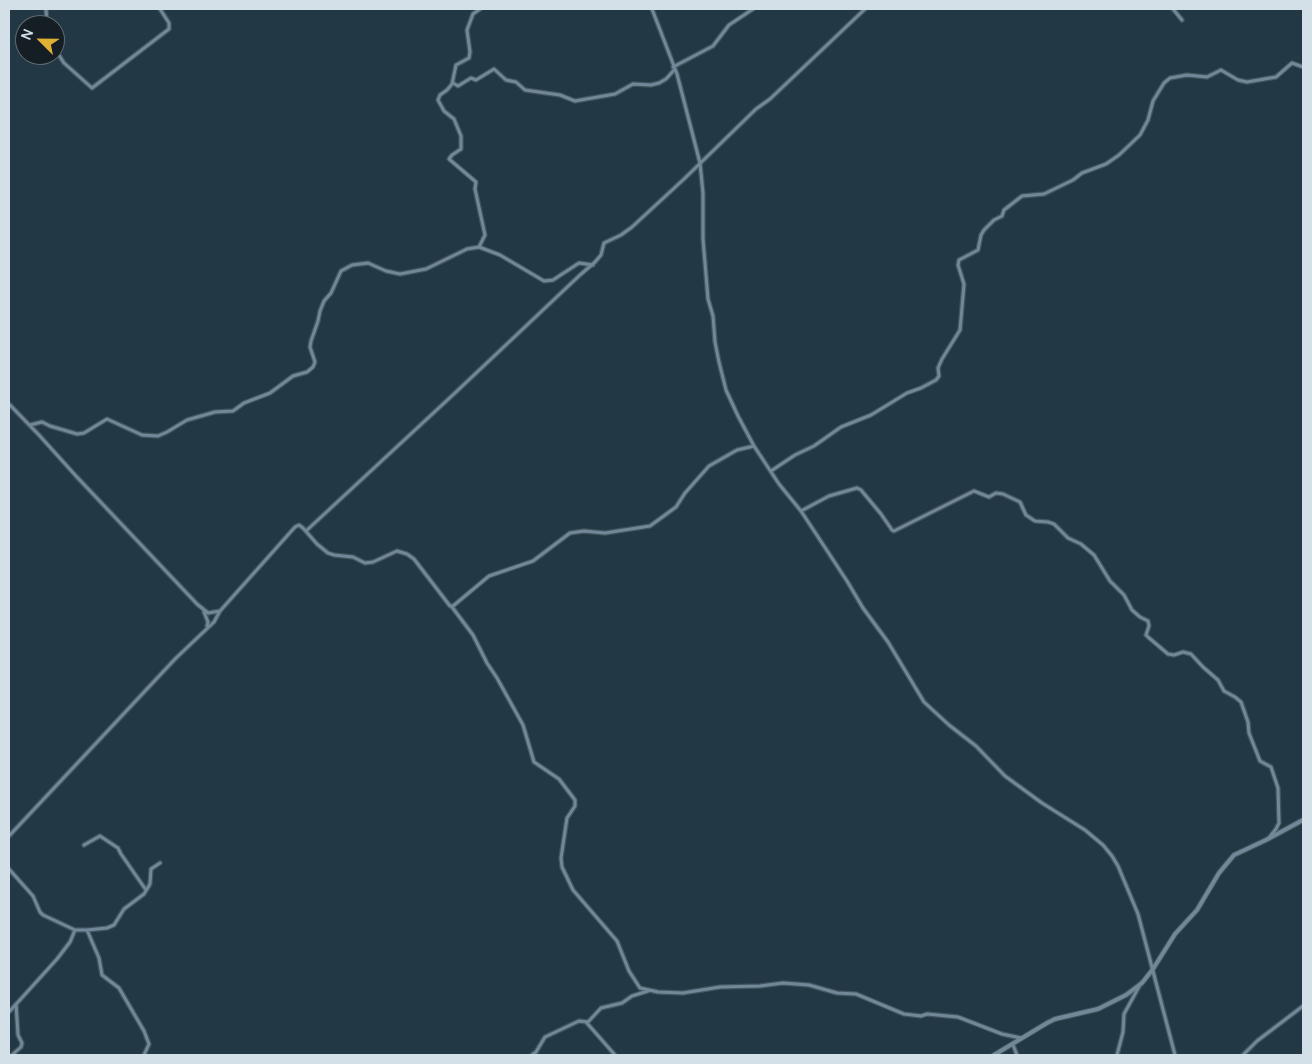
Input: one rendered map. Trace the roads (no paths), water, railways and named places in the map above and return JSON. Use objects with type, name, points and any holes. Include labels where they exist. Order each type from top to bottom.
[{"type":"street","points":[[65,64],[92,88],[169,29],[169,24],[160,9]]},
{"type":"street","points":[[478,247],[485,235],[475,189],[476,182],[449,159],[452,154],[461,149],[461,136],[453,117],[444,111],[438,100],[440,95],[452,83],[456,65],[465,61],[470,55],[468,30],[473,14],[480,9]]},
{"type":"street","points":[[652,9],[674,68],[700,163],[704,260],[715,342],[726,390],[738,416],[754,446],[801,511],[847,580],[863,608],[895,653],[924,702],[948,725],[976,746],[1005,776],[1042,803],[1085,830],[1107,849],[1118,866],[1138,914],[1174,1054],[1180,1055]]},
{"type":"street","points":[[452,83],[458,86],[471,78],[475,81],[494,68],[506,80],[516,82],[525,90],[560,96],[575,101],[615,94],[633,84],[652,85],[666,79],[674,68],[713,46],[729,25],[753,9]]},
{"type":"street","points":[[306,531],[593,265],[598,260],[604,243],[632,227],[865,9]]},
{"type":"street","points":[[1173,9],[1182,20]]},
{"type":"street","points":[[771,471],[814,446],[841,427],[871,415],[908,393],[936,380],[939,376],[938,368],[942,359],[960,330],[964,284],[959,268],[959,260],[976,253],[984,230],[994,220],[1002,216],[1004,210],[1022,196],[1044,194],[1069,182],[1082,173],[1106,164],[1118,155],[1140,135],[1148,120],[1153,101],[1164,83],[1170,78],[1187,75],[1207,77],[1220,70],[1238,80],[1247,82],[1276,77],[1292,63],[1303,67]]},
{"type":"street","points":[[30,425],[42,422],[77,434],[84,432],[107,418],[142,435],[158,436],[204,414],[234,411],[244,403],[270,393],[290,378],[307,372],[313,367],[315,362],[310,346],[319,313],[343,269],[352,265],[368,263],[386,271],[400,274],[426,269],[467,249],[478,247],[500,255],[544,281],[553,280],[579,263],[593,265]]},
{"type":"street","points":[[9,404],[204,611],[208,622],[207,626]]},
{"type":"street","points":[[9,409],[14,410]]},
{"type":"street","points":[[452,607],[463,600],[489,576],[533,562],[570,533],[584,531],[606,534],[650,526],[676,507],[684,493],[709,466],[736,450],[754,446]]},
{"type":"street","points":[[801,511],[829,496],[857,488],[861,490],[894,531],[974,491],[989,497],[996,493],[1003,494],[1020,502],[1026,514],[1032,520],[1054,524],[1068,538],[1081,544],[1094,555],[1110,581],[1124,596],[1132,610],[1148,621],[1149,626],[1146,635],[1148,637],[1168,654],[1184,652],[1191,654],[1203,668],[1218,680],[1224,691],[1235,696],[1241,702],[1247,718],[1249,733],[1260,760],[1271,767],[1278,788],[1279,823],[1266,840]]},
{"type":"street","points":[[9,836],[207,626],[214,622],[220,611],[295,527],[299,526],[328,553],[353,557],[364,563],[373,562],[397,551],[410,555],[473,635],[486,663],[497,678],[523,725],[534,762],[560,779],[575,800],[575,806],[567,818],[562,846],[561,858],[564,871],[573,890],[618,941],[629,971],[640,988],[683,993],[720,987],[760,986],[783,983],[810,985],[837,993],[856,994],[904,1014],[958,1017],[1008,1036],[1021,1038]]},
{"type":"street","points":[[204,611],[214,613],[220,611]]},
{"type":"street","points":[[1117,1055],[1123,1032],[1124,1014],[1170,940],[1197,910],[1228,861],[1234,855],[1303,820]]},
{"type":"street","points":[[84,845],[100,836],[118,848],[146,890]]},
{"type":"street","points":[[9,870],[33,896],[43,915],[75,930],[87,930],[107,928],[114,925],[122,911],[146,890],[151,882],[150,870],[160,863]]},
{"type":"street","points":[[9,1012],[57,959],[70,942],[75,930]]},
{"type":"street","points":[[87,930],[99,958],[102,975],[119,988],[144,1031],[149,1044],[144,1055]]},
{"type":"street","points":[[994,1055],[1013,1045],[1038,1027],[1055,1019],[1105,1007],[1142,983]]},
{"type":"street","points":[[532,1055],[545,1037],[579,1021],[590,1021],[601,1008],[622,1003],[632,996],[648,990]]},
{"type":"street","points":[[12,1055],[21,1047],[22,1043],[18,1035],[16,1003]]},
{"type":"street","points":[[1243,1055],[1257,1041],[1303,1006]]},
{"type":"street","points":[[586,1021],[615,1055]]},
{"type":"street","points":[[1013,1045],[1017,1055]]}]
